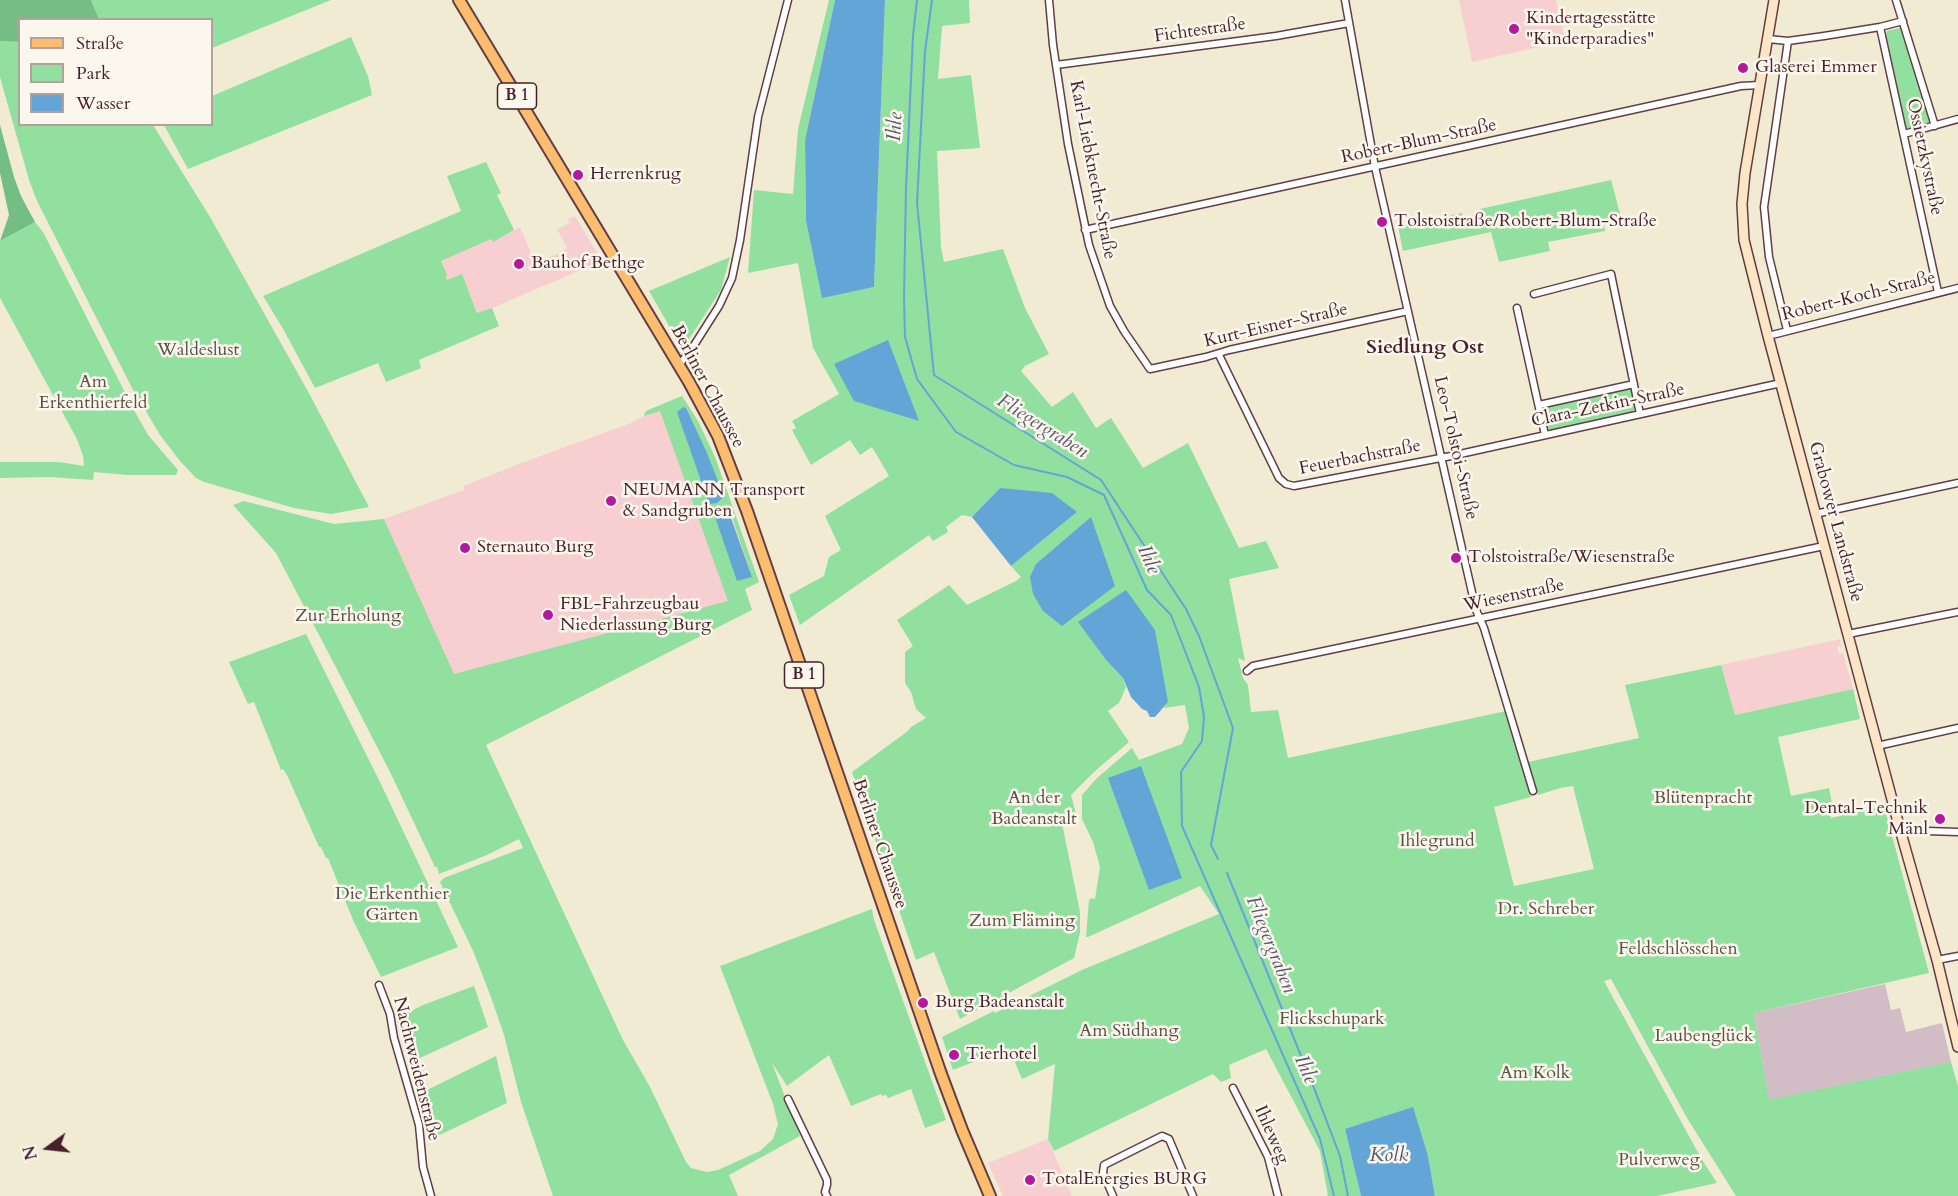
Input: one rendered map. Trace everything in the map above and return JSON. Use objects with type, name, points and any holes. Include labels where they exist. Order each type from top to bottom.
[{"type":"main road","name":"Berliner Chaussee","points":[[459,0],[713,424],[732,469],[938,1064],[962,1130],[990,1196]]},
{"type":"main road","name":"Grabower Landstraße","points":[[1774,0],[1744,181],[1742,222],[1748,257],[1877,746],[1937,960],[1958,1047]]},
{"type":"street","points":[[678,365],[691,350],[719,306],[732,278],[765,82],[788,0]]},
{"type":"street","name":"Karl-Liebknecht-Straße","points":[[1049,0],[1068,144],[1085,230],[1110,306],[1150,369]]},
{"type":"street","name":"Leo-Tolstoi-Straße","points":[[1345,0],[1375,167],[1480,618],[1533,791]]},
{"type":"street","name":"Ossietzkystraße","points":[[1896,0],[1935,126]]},
{"type":"street","points":[[1768,39],[1788,40],[1880,27],[1903,21]]},
{"type":"street","name":"Fichtestraße","points":[[1056,65],[1266,37],[1349,23]]},
{"type":"street","name":"Ossietzkystraße","points":[[1880,27],[1938,292]]},
{"type":"street","points":[[1787,330],[1769,257],[1764,207],[1788,40]]},
{"type":"street","name":"Robert-Blum-Straße","points":[[1085,230],[1741,86],[1760,85]]},
{"type":"street","points":[[1904,134],[1958,119]]},
{"type":"street","points":[[1534,294],[1611,274],[1640,414]]},
{"type":"street","name":"Robert-Koch-Straße","points":[[1768,336],[1958,288]]},
{"type":"street","points":[[1517,308],[1545,435]]},
{"type":"street","name":"Kurt-Eisner-Straße","points":[[1150,369],[1408,311]]},
{"type":"street","name":"Feuerbachstraße","points":[[1220,354],[1279,478],[1286,484],[1302,485],[1443,457]]},
{"type":"street","name":"Clara-Zetkin-Straße","points":[[1443,457],[1780,383]]},
{"type":"street","name":"Clara-Zetkin-Straße","points":[[1539,405],[1634,384]]},
{"type":"street","points":[[1815,514],[1958,483]]},
{"type":"street","name":"Wiesenstraße","points":[[1247,671],[1253,666],[1824,546]]},
{"type":"street","points":[[1848,634],[1958,612]]},
{"type":"street","points":[[1877,746],[1958,728]]},
{"type":"street","points":[[1926,831],[1958,832]]},
{"type":"street","points":[[1937,960],[1958,956]]},
{"type":"street","name":"Nachtweidenstraße","points":[[379,985],[390,1014],[394,1038],[419,1125],[423,1167],[431,1196]]},
{"type":"street","name":"Ihleweg","points":[[1233,1088],[1268,1157],[1278,1196]]},
{"type":"street","points":[[788,1099],[826,1180],[827,1196]]},
{"type":"street","points":[[1113,1196],[1103,1173],[1104,1165],[1162,1136],[1168,1139],[1193,1196]]},
{"type":"shaded area","name":"Kindertagesstätte \"Kinderparadies\"","points":[[1459,0],[1556,0],[1565,41],[1472,62]]},
{"type":"shaded area","name":"Bauhof Bethge","points":[[575,216],[602,261],[478,314],[462,275],[447,281],[441,260],[491,239],[493,242],[520,227],[535,262],[558,254],[567,248],[557,229],[570,223],[568,219]]},
{"type":"shaded area","points":[[682,396],[698,421],[715,457],[759,582],[745,589],[752,610],[453,675],[384,519],[464,490],[464,486],[524,462],[631,423],[644,416],[646,411]]},
{"type":"shaded area","points":[[1840,639],[1841,646],[1837,647],[1839,654],[1843,653],[1853,689],[1735,715],[1721,665]]},
{"type":"shaded area","points":[[1885,984],[1891,1010],[1900,1008],[1906,1032],[1942,1023],[1951,1062],[1769,1101],[1754,1013]]},
{"type":"shaded area","name":"TotalEnergies BURG","points":[[1048,1139],[1072,1196],[1003,1196],[988,1163]]},
{"type":"green space","points":[[0,0],[91,0],[99,18],[18,18],[18,42],[0,41]]},
{"type":"green space","points":[[91,0],[331,0],[213,48],[213,18],[99,18]]},
{"type":"green space","points":[[829,0],[835,0],[805,140],[806,221],[822,297],[874,287],[885,0],[969,0],[970,23],[942,26],[938,79],[971,75],[980,148],[937,151],[941,247],[944,262],[1003,249],[1025,308],[1049,354],[1025,366],[1021,371],[1052,407],[1073,392],[1096,428],[1111,418],[1143,468],[1188,443],[1239,548],[1266,541],[1279,568],[1229,579],[1245,661],[1238,658],[1243,678],[1248,685],[1251,712],[1278,710],[1288,758],[1506,711],[1531,797],[1494,807],[1514,886],[1594,869],[1573,786],[1538,795],[1528,762],[1639,738],[1625,685],[1721,665],[1735,715],[1853,689],[1860,719],[1778,737],[1791,796],[1829,788],[1834,813],[1830,814],[1831,818],[1884,806],[1929,973],[1754,1013],[1769,1100],[1951,1062],[1958,1086],[1958,1196],[1736,1196],[1687,1118],[1611,979],[1604,981],[1717,1183],[1657,1196],[1435,1196],[1428,1156],[1345,1129],[1361,1196],[1328,1196],[1320,1151],[1266,1049],[1229,1065],[1231,1078],[1221,1082],[1213,1074],[1054,1151],[1048,1139],[1055,1064],[1022,1079],[1009,1048],[953,1070],[942,1037],[1084,969],[1219,914],[1200,886],[1086,937],[1089,900],[1095,899],[1100,867],[1093,842],[1082,819],[1082,795],[1097,778],[1132,748],[1139,760],[1182,744],[1189,728],[1185,705],[1164,708],[1168,701],[1107,661],[1123,678],[1126,687],[1119,703],[1108,711],[1129,742],[1071,795],[1076,814],[1062,823],[1080,912],[1080,933],[1074,958],[960,1019],[934,952],[916,960],[852,772],[926,718],[916,709],[911,692],[905,683],[905,652],[913,646],[897,620],[949,585],[967,605],[1016,581],[1021,577],[1011,566],[1077,512],[1000,488],[972,517],[962,515],[946,527],[948,532],[933,541],[929,535],[800,625],[789,595],[824,576],[829,557],[841,550],[825,516],[889,476],[872,447],[860,455],[850,440],[811,465],[792,430],[796,428],[792,421],[839,394],[813,348],[798,263],[748,273],[754,190],[793,194],[798,129]]},
{"type":"green space","points":[[1900,28],[1904,30],[1931,121],[1909,130],[1906,127],[1886,34],[1887,31]]},
{"type":"green space","points":[[351,37],[368,76],[372,95],[188,169],[165,126],[213,126],[213,96]]},
{"type":"green space","name":"Waldeslust","points":[[0,41],[18,42],[18,126],[154,126],[210,217],[310,395],[369,507],[331,514],[294,508],[204,482],[196,478],[180,461],[160,435],[132,388],[37,201],[0,77]]},
{"type":"green space","points":[[0,125],[14,177],[35,222],[0,241],[9,215],[0,173]]},
{"type":"green space","points":[[486,162],[501,193],[497,195],[514,230],[493,242],[491,239],[441,261],[447,280],[462,274],[477,313],[492,308],[499,326],[419,360],[421,368],[386,382],[378,363],[315,388],[263,296],[461,211],[447,176]]},
{"type":"green space","points":[[1611,180],[1622,221],[1604,225],[1605,231],[1548,242],[1550,251],[1499,262],[1491,232],[1403,251],[1398,226],[1462,213],[1464,221],[1482,217],[1480,209]]},
{"type":"green space","name":"Am Erkenthierfeld","points":[[35,222],[43,232],[135,412],[148,435],[178,470],[176,475],[94,472],[93,480],[50,477],[0,478],[0,462],[59,462],[84,466],[77,439],[0,298],[0,241]]},
{"type":"green space","points":[[730,257],[721,290],[685,345],[680,345],[649,291]]},
{"type":"green space","points":[[1628,388],[1631,391],[1635,408],[1632,413],[1552,430],[1546,428],[1543,411],[1547,406]]},
{"type":"green space","name":"Zur Erholung","points":[[682,396],[698,421],[715,457],[759,582],[745,589],[752,610],[486,745],[623,1040],[691,1168],[707,1172],[718,1170],[760,1151],[773,1139],[778,1124],[773,1104],[720,966],[872,909],[946,1120],[925,1128],[911,1089],[888,1098],[881,1094],[851,1106],[829,1055],[787,1086],[772,1063],[800,1136],[729,1175],[738,1196],[553,1196],[521,1102],[504,1035],[492,1000],[474,953],[440,882],[444,878],[523,848],[519,839],[487,855],[439,874],[390,772],[276,553],[233,505],[244,501],[334,524],[384,519],[454,674],[728,601],[660,411],[644,416],[646,411]],"holes":[[[727,507],[752,577],[714,514]]]},
{"type":"green space","name":"Die Erkenthier Gärten","points":[[306,634],[380,782],[458,947],[381,977],[353,920],[328,858],[319,847],[287,775],[283,769],[281,770],[254,702],[248,704],[229,662]]},
{"type":"green space","points":[[474,986],[488,1027],[411,1062],[398,1018],[423,1005]]},
{"type":"green space","points":[[496,1056],[507,1103],[429,1140],[419,1094]]},
{"type":"water","points":[[835,0],[885,0],[874,287],[822,298],[806,221],[805,140]]},
{"type":"water","points":[[888,340],[919,421],[854,401],[834,364]]},
{"type":"water","points":[[683,407],[686,408],[707,453],[724,497],[717,503],[710,504],[708,501],[677,412]]},
{"type":"water","points":[[1000,488],[1052,493],[1077,512],[1011,566],[972,517]]},
{"type":"water","points":[[727,507],[752,577],[737,581],[714,514]]},
{"type":"water","points":[[1091,517],[1115,586],[1062,626],[1043,611],[1033,594],[1030,577],[1036,564]]},
{"type":"water","points":[[1126,590],[1155,630],[1168,702],[1155,717],[1150,717],[1147,711],[1131,697],[1123,678],[1107,661],[1078,622]]},
{"type":"water","points":[[1141,766],[1182,878],[1149,890],[1108,778]]},
{"type":"water","name":"Kolk","points":[[1413,1107],[1428,1156],[1435,1196],[1361,1196],[1345,1129]]},
{"type":"waterway","name":"Ihle","points":[[917,0],[913,36],[906,188],[904,298],[905,337],[917,379],[956,432],[1014,465],[1067,477],[1104,495],[1147,590],[1171,615],[1199,687],[1204,717],[1202,741],[1181,772],[1182,826],[1320,1139],[1334,1196]]},
{"type":"waterway","name":"Fliegergraben","points":[[932,0],[925,51],[917,203],[934,375],[1101,480],[1186,609],[1199,636],[1233,728],[1211,845],[1218,859]]},
{"type":"waterway","name":"Fliegergraben","points":[[1227,873],[1340,1156],[1348,1196]]},
{"type":"place","name":"Kindertagesstätte \"Kinderparadies\"","points":[[1514,29]]},
{"type":"place","name":"Glaserei Emmer","points":[[1743,68]]},
{"type":"place","name":"Herrenkrug","points":[[578,175]]},
{"type":"place","name":"Tolstoistraße/Robert-Blum-Straße","points":[[1382,222]]},
{"type":"place","name":"Bauhof Bethge","points":[[519,264]]},
{"type":"place","name":"NEUMANN Transport & Sandgruben","points":[[611,501]]},
{"type":"place","name":"Sternauto Burg","points":[[465,548]]},
{"type":"place","name":"Tolstoistraße/Wiesenstraße","points":[[1456,558]]},
{"type":"place","name":"FBL-Fahrzeugbau Niederlassung Burg","points":[[548,615]]},
{"type":"place","name":"Dental-Technik Mänl","points":[[1940,819]]},
{"type":"place","name":"Burg Badeanstalt","points":[[923,1003]]},
{"type":"place","name":"Tierhotel","points":[[954,1055]]},
{"type":"place","name":"TotalEnergies BURG","points":[[1030,1180]]},
{"type":"district","name":"Siedlung Ost","points":[[1425,348]]},
{"type":"park label","name":"Blütenpracht","points":[[1703,799]]},
{"type":"park label","name":"An der Badeanstalt","points":[[1034,809]]},
{"type":"park label","name":"Ihlegrund","points":[[1437,842]]},
{"type":"park label","name":"Dr. Schreber","points":[[1546,910]]},
{"type":"park label","name":"Zum Fläming","points":[[1022,922]]},
{"type":"park label","name":"Feldschlösschen","points":[[1678,950]]},
{"type":"park label","name":"Flickschupark","points":[[1332,1020]]},
{"type":"park label","name":"Am Südhang","points":[[1129,1032]]},
{"type":"park label","name":"Laubenglück","points":[[1704,1037]]},
{"type":"park label","name":"Am Kolk","points":[[1535,1074]]},
{"type":"park label","name":"Pulverweg","points":[[1659,1161]]}]
